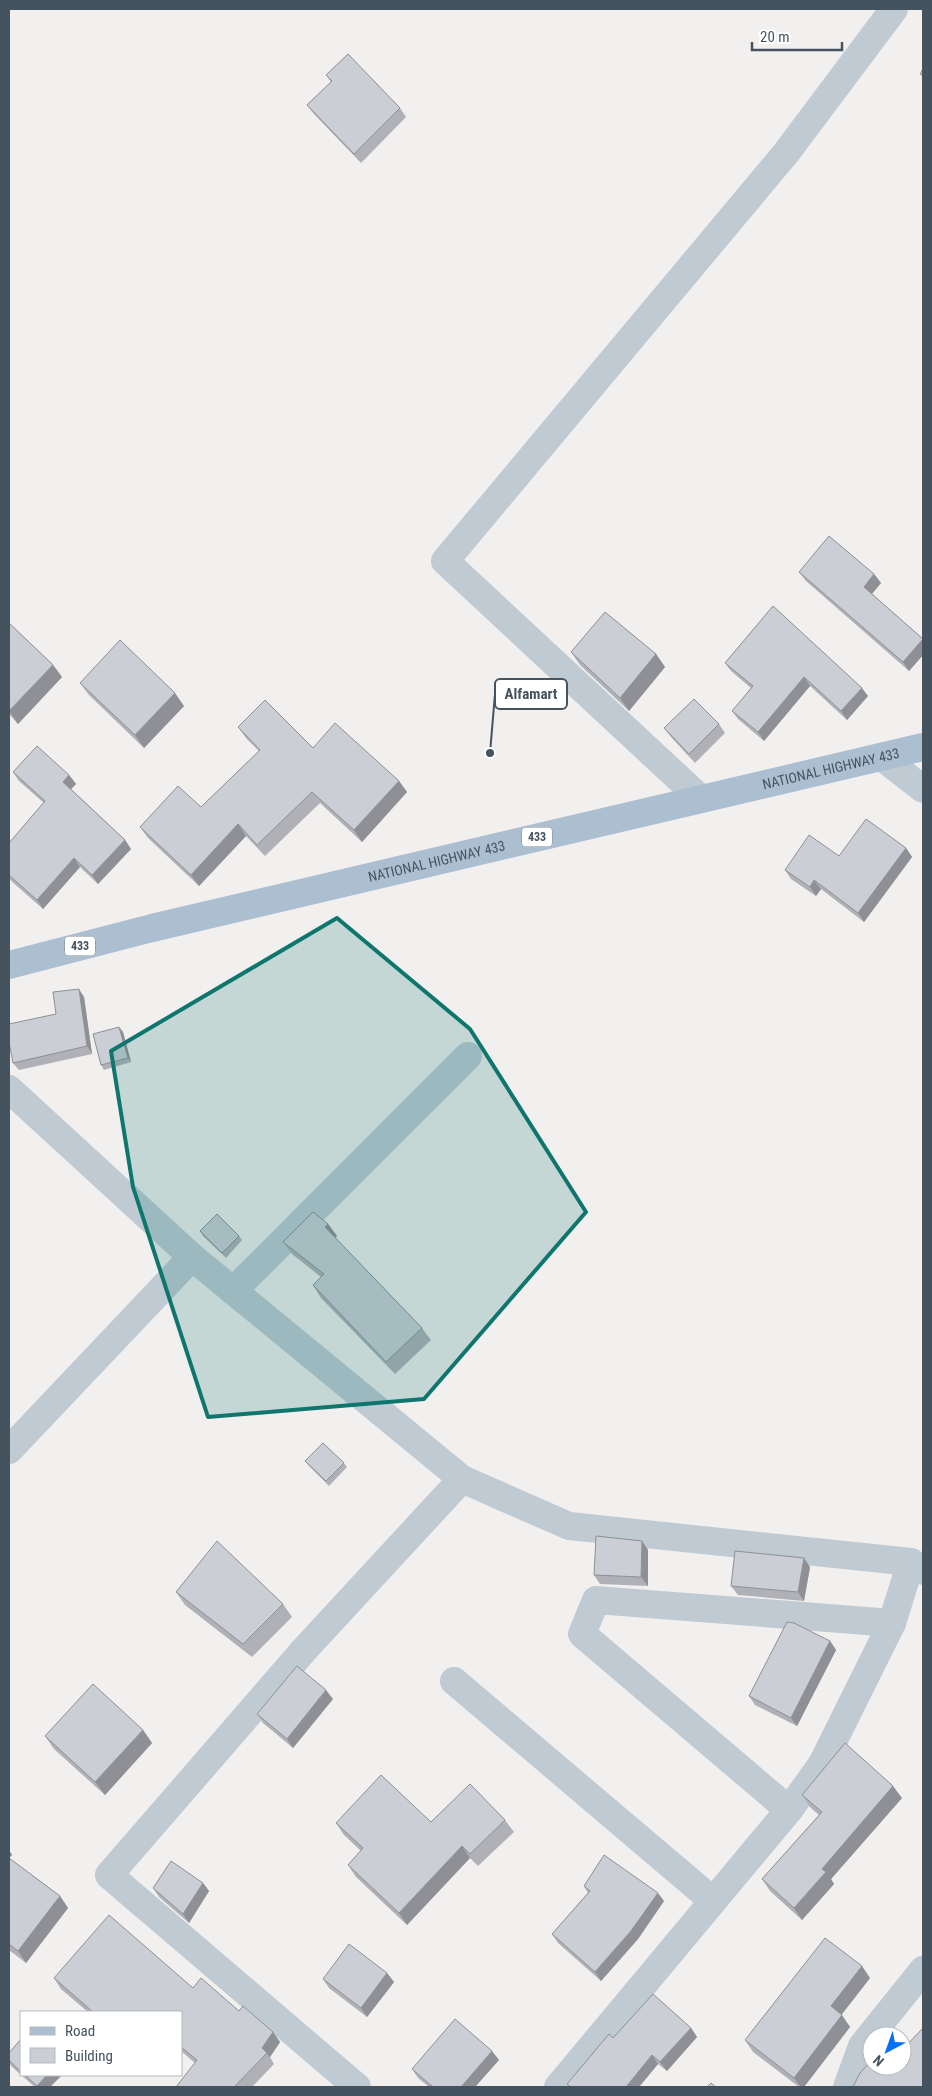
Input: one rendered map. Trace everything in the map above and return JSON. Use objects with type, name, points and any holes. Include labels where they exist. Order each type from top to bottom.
[{"type":"main road","name":"NATIONAL HIGHWAY 433","points":[[9,965],[152,928],[923,747]]},
{"type":"street","points":[[701,799],[445,561],[786,153],[894,9]]},
{"type":"street","points":[[882,758],[923,789]]},
{"type":"street","points":[[233,1291],[468,1056]]},
{"type":"street","points":[[9,1089],[192,1257],[462,1479],[569,1526],[917,1566],[892,1623],[822,1764],[789,1810],[558,2087]]},
{"type":"street","points":[[9,1450],[192,1257]]},
{"type":"street","points":[[356,2087],[327,2060],[110,1875],[304,1650],[462,1479]]},
{"type":"street","points":[[789,1810],[582,1634],[596,1600],[892,1623]]},
{"type":"street","points":[[454,1682],[712,1900]]},
{"type":"street","points":[[846,2087],[862,2046],[923,1970]]},
{"type":"highlighted area","points":[[337,918],[470,1029],[586,1212],[424,1399],[208,1417],[133,1187],[111,1051]]},
{"type":"building","points":[[348,54],[400,108],[354,154],[307,105],[332,81],[326,75]]},
{"type":"building","points":[[829,536],[874,574],[864,587],[923,639],[903,662],[799,572]]},
{"type":"building","points":[[773,606],[862,688],[841,711],[804,677],[758,732],[732,711],[753,686],[725,663]]},
{"type":"building","points":[[605,612],[656,654],[620,698],[571,652]]},
{"type":"building","points":[[9,623],[53,665],[9,711]]},
{"type":"building","points":[[120,640],[175,693],[135,735],[80,683]]},
{"type":"building","points":[[694,699],[719,724],[689,754],[664,728]]},
{"type":"building","points":[[265,700],[313,748],[335,723],[399,781],[354,830],[312,792],[257,845],[238,824],[191,875],[140,827],[178,786],[201,807],[260,750],[238,727]]},
{"type":"building","points":[[37,746],[69,775],[63,782],[125,840],[92,875],[74,858],[37,900],[9,875],[9,843],[45,801],[13,772]]},
{"type":"building","points":[[866,819],[906,848],[858,913],[814,880],[810,887],[785,870],[809,835],[839,856]]},
{"type":"building","points":[[79,989],[87,1046],[13,1063],[9,1042],[9,1024],[56,1014],[53,992]]},
{"type":"building","points":[[119,1027],[128,1058],[101,1065],[93,1034]]},
{"type":"building","points":[[313,1212],[328,1224],[325,1227],[422,1328],[386,1362],[313,1285],[324,1274],[283,1242]]},
{"type":"building","points":[[217,1214],[239,1236],[222,1253],[200,1231]]},
{"type":"building","points":[[323,1443],[344,1463],[326,1481],[305,1461]]},
{"type":"building","points":[[596,1536],[642,1541],[641,1577],[594,1575]]},
{"type":"building","points":[[217,1541],[283,1604],[243,1644],[176,1592]]},
{"type":"building","points":[[735,1551],[804,1558],[798,1592],[731,1586]]},
{"type":"building","points":[[787,1622],[794,1623],[830,1641],[791,1718],[749,1696]]},
{"type":"building","points":[[297,1666],[326,1690],[287,1739],[257,1714]]},
{"type":"building","points":[[93,1684],[143,1730],[95,1782],[45,1736]]},
{"type":"building","points":[[845,1743],[893,1786],[822,1869],[826,1872],[794,1908],[762,1879],[822,1812],[802,1795]]},
{"type":"building","points":[[381,1775],[431,1822],[470,1784],[505,1820],[470,1854],[462,1846],[399,1913],[348,1865],[363,1848],[336,1823]]},
{"type":"building","points":[[604,1855],[658,1893],[631,1931],[595,1972],[552,1934],[590,1891],[584,1886]]},
{"type":"building","points":[[9,1858],[60,1896],[18,1951],[9,1944]]},
{"type":"building","points":[[171,1861],[203,1883],[183,1914],[153,1888]]},
{"type":"building","points":[[109,1915],[193,1988],[201,1978],[239,2011],[243,2006],[273,2032],[262,2048],[267,2053],[234,2087],[176,2087],[197,2060],[182,2048],[182,2011],[92,2011],[54,1978]]},
{"type":"building","points":[[825,1938],[862,1966],[831,2006],[842,2015],[794,2078],[745,2040]]},
{"type":"building","points":[[349,1944],[387,1973],[361,2008],[323,1979]]},
{"type":"building","points":[[653,1994],[691,2028],[660,2062],[652,2055],[626,2087],[571,2087],[567,2084],[609,2034],[613,2038]]},
{"type":"building","points":[[455,2019],[492,2051],[461,2087],[433,2087],[412,2069]]},
{"type":"building","points":[[923,2028],[923,2087],[853,2087],[862,2071],[862,2076],[912,2076],[912,2040]]},
{"type":"building","points":[[20,2040],[20,2071],[9,2060],[9,2053]]},
{"type":"building","points":[[26,2076],[46,2076],[37,2086]]},
{"type":"building","points":[[711,2083],[716,2087],[707,2087]]},
{"type":"place","name":"Alfamart","points":[[490,753]]}]
